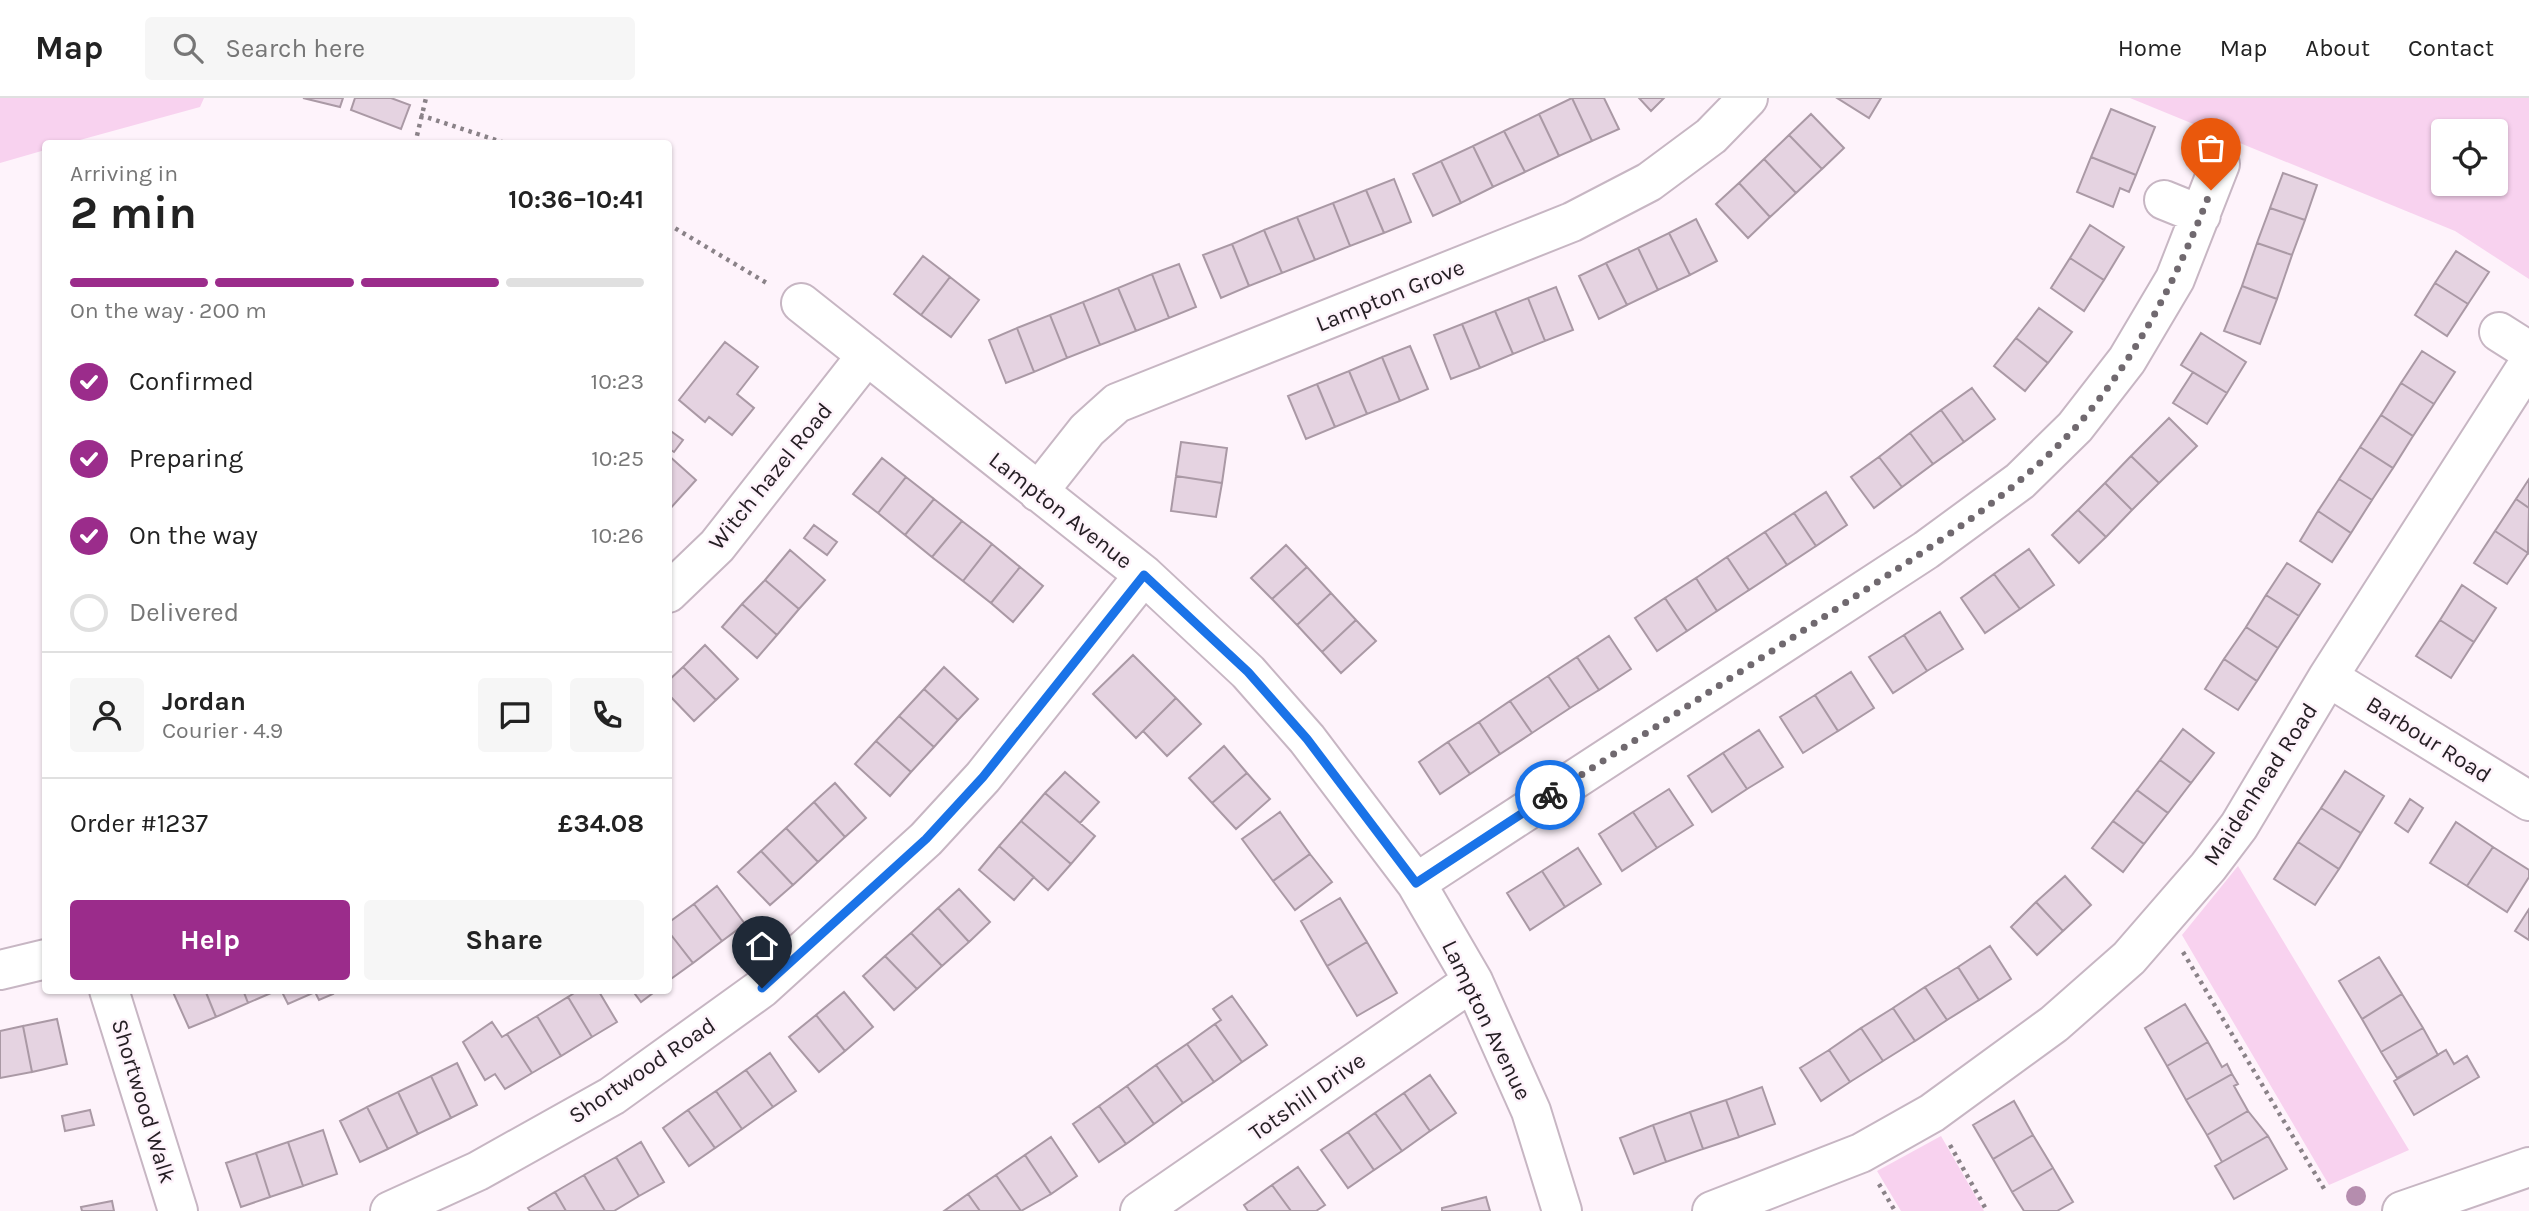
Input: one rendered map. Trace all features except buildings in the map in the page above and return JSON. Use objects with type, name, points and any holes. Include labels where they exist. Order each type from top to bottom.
[{"type":"street","name":"Lampton Grove","points":[[1038,492],[1087,430],[1116,403],[1572,222],[1649,182],[1711,136],[1748,98]]},
{"type":"street","points":[[1416,883],[1926,550],[2020,481],[2075,427],[2127,360],[2175,279],[2220,164]]},
{"type":"street","points":[[2164,200],[2201,215]]},
{"type":"street","name":"Lampton Avenue","points":[[801,303],[1144,575],[1265,691],[1307,739],[1416,883],[1473,981],[1531,1111],[1562,1211]]},
{"type":"street","name":"Witch hazel Road","points":[[672,589],[717,546],[867,355]]},
{"type":"street","name":"Maidenhead Road","points":[[1712,1211],[1770,1191],[1861,1153],[1932,1113],[2054,1024],[2129,958],[2239,826],[2328,677],[2529,363]]},
{"type":"street","name":"Shortwood Road","points":[[390,1211],[478,1171],[612,1096],[762,988],[926,839],[983,777],[1144,575]]},
{"type":"street","name":"Barbour Road","points":[[2328,677],[2529,801]]},
{"type":"street","points":[[0,970],[42,960]]},
{"type":"street","name":"Totshill Drive","points":[[1140,1211],[1473,981]]},
{"type":"street","name":"Shortwood Walk","points":[[110,994],[178,1211]]},
{"type":"street","points":[[2402,1211],[2529,1167]]},
{"type":"path","points":[[416,140],[426,98]]},
{"type":"path","points":[[420,115],[496,140]]},
{"type":"path","points":[[672,226],[801,303]]},
{"type":"path","points":[[2164,919],[2326,1192]]},
{"type":"path","points":[[1932,1113],[1987,1211]]},
{"type":"shaded area","points":[[0,98],[204,98],[200,107],[80,140],[42,140],[42,151],[0,163]]},
{"type":"shaded area","points":[[2130,98],[2529,98],[2529,279],[2455,231]]},
{"type":"shaded area","points":[[2238,866],[2409,1150],[2329,1185],[2182,935]]},
{"type":"shaded area","points":[[1941,1136],[1984,1211],[1901,1211],[1877,1171]]},
{"type":"way so far","points":[[1550,795],[1926,550],[2020,481],[2075,427],[2127,360],[2175,279],[2211,190]]},
{"type":"route","points":[[762,988],[882,882],[926,839],[983,777],[1144,575],[1248,672],[1307,739],[1416,883],[1550,795]]}]
